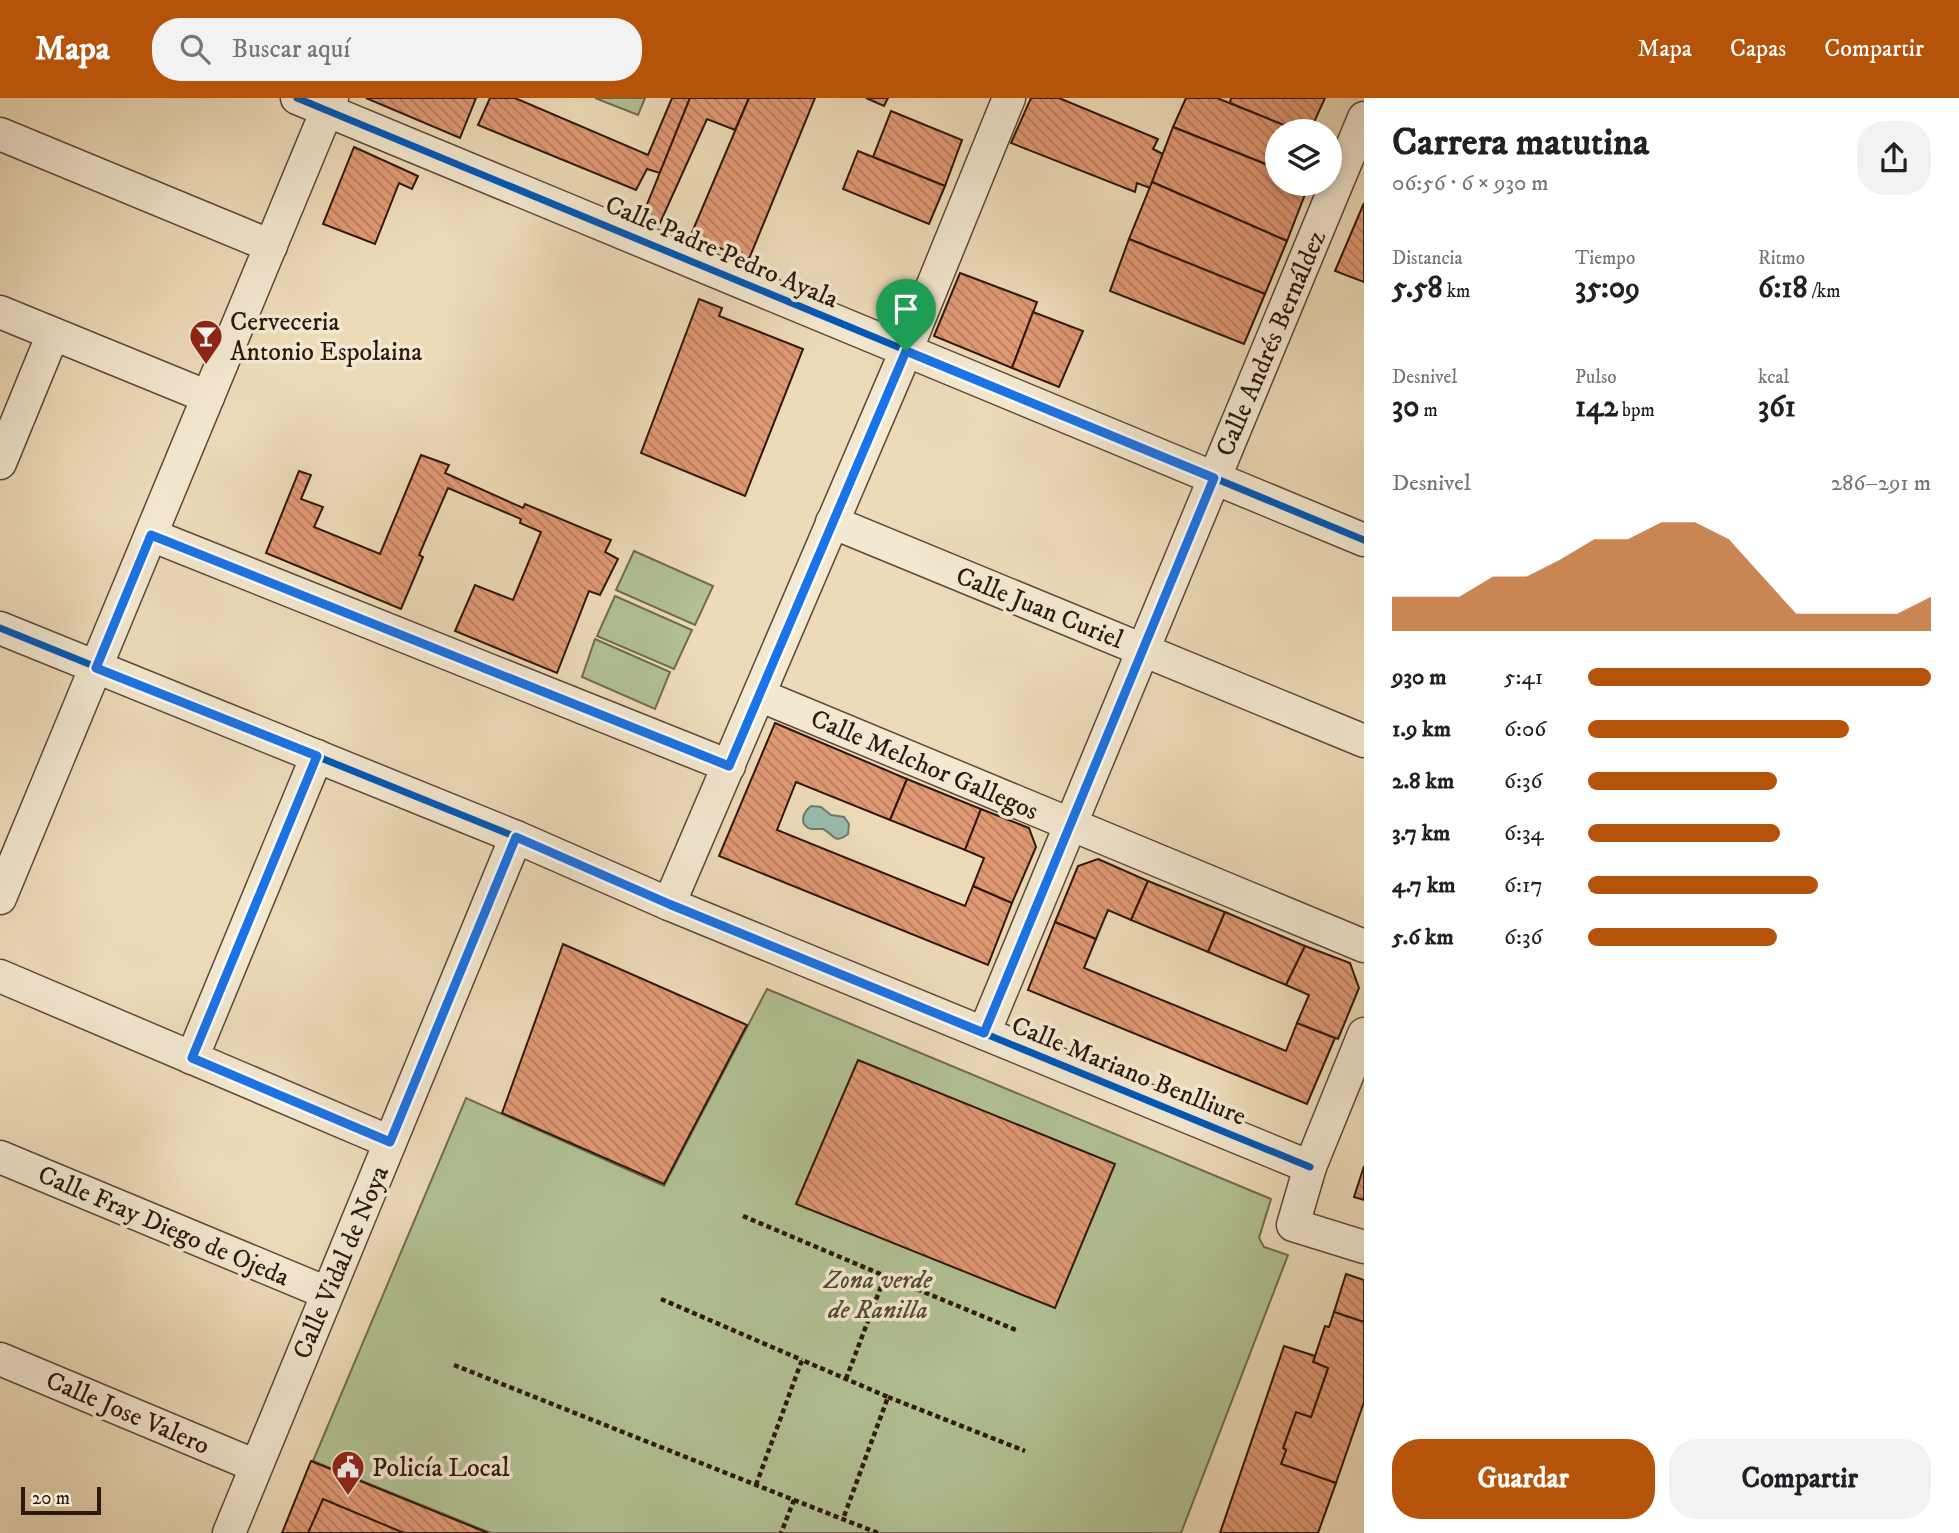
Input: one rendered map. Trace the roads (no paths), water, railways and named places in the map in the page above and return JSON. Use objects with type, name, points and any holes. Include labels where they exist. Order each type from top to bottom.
[{"type":"street","name":"Calle Padre Pedro Ayala","points":[[297,98],[329,104],[906,351],[1364,540]]},
{"type":"street","points":[[669,904],[906,351],[1009,98]]},
{"type":"street","points":[[0,898],[329,104]]},
{"type":"street","name":"Calle Andrés Bernáldez","points":[[984,1033],[1364,118]]},
{"type":"street","points":[[0,134],[271,246]]},
{"type":"street","points":[[0,312],[208,397]]},
{"type":"street","points":[[0,463],[53,334]]},
{"type":"street","name":"Calle Juan Curiel","points":[[832,522],[1364,741]]},
{"type":"street","points":[[151,535],[729,766]]},
{"type":"street","name":"Calle Mariano Benlliure","points":[[0,628],[516,837],[669,904],[1310,1167]]},
{"type":"street","name":"Calle Melchor Gallegos","points":[[759,695],[1364,946]]},
{"type":"street","points":[[192,1058],[317,756]]},
{"type":"street","name":"Calle Vidal de Noya","points":[[229,1533],[516,837]]},
{"type":"street","points":[[0,976],[390,1142]]},
{"type":"street","points":[[1364,1034],[1310,1167],[1293,1224],[1364,1247]]},
{"type":"street","name":"Calle Fray Diego de Ojeda","points":[[0,1157],[327,1293]]},
{"type":"street","name":"Calle Jose Valero","points":[[0,1359],[256,1466]]},
{"type":"place","name":"Cerveceria Antonio Espolaina","points":[[206,366]]},
{"type":"place","name":"Policía Local","points":[[348,1497]]},
{"type":"park label","name":"Zona verde de Ranilla","points":[[878,1294]]}]
